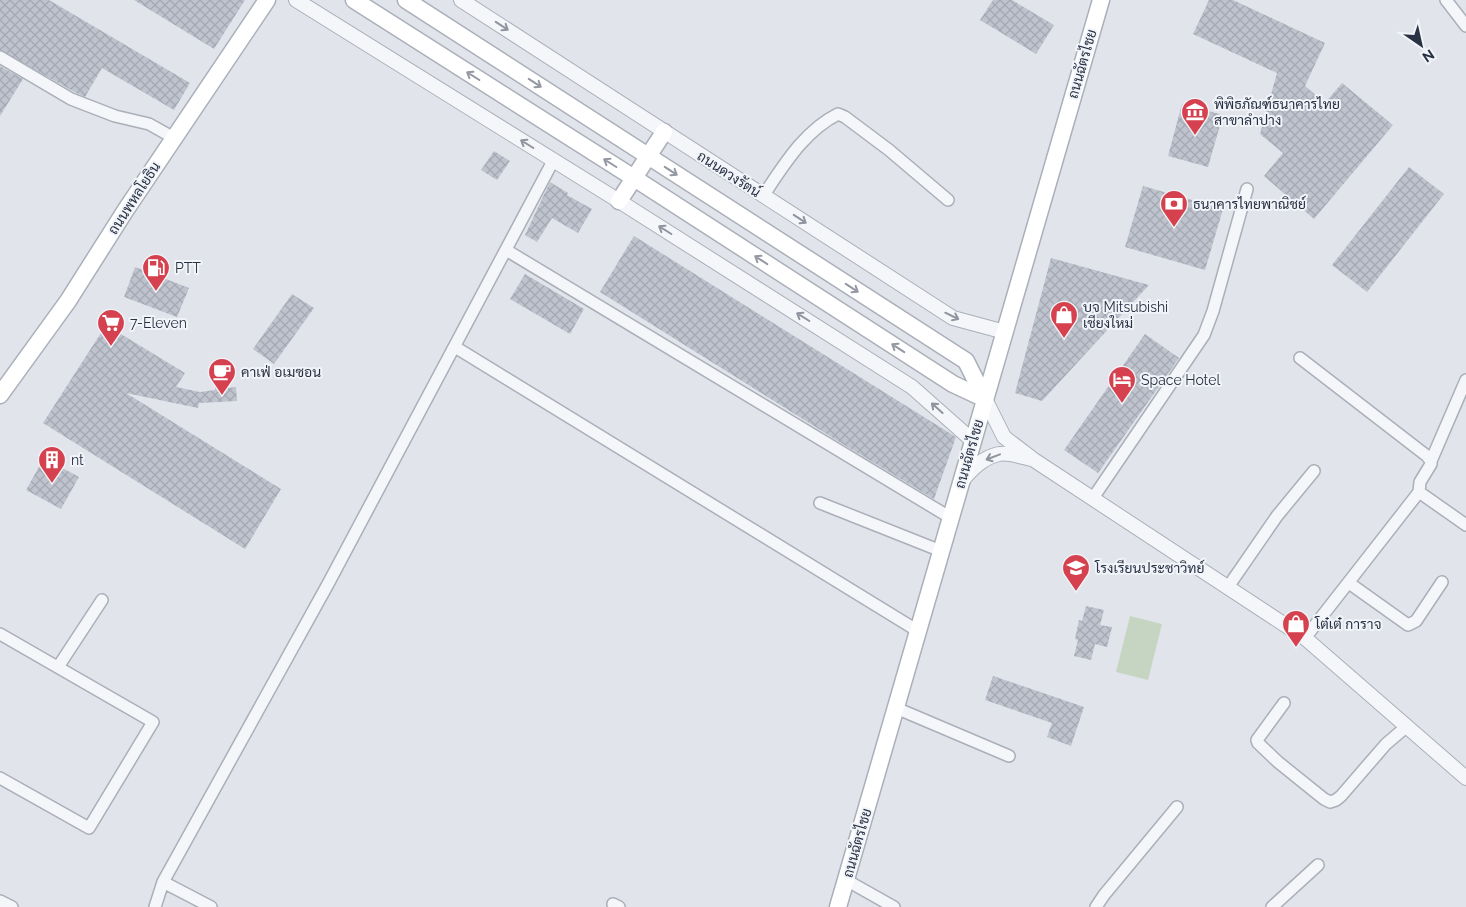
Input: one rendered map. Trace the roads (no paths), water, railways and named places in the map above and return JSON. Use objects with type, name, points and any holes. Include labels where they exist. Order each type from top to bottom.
[{"type":"main road","name":"ถนนพหลโยธิน","points":[[0,396],[68,301],[267,0]]},
{"type":"main road","points":[[354,0],[953,384],[986,399]]},
{"type":"main road","points":[[406,0],[966,361],[986,399]]},
{"type":"main road","name":"ถนนฉัตรไชย","points":[[838,907],[1101,0]]},
{"type":"main road","points":[[619,201],[664,132]]},
{"type":"street","points":[[296,0],[619,201],[912,387],[973,441]]},
{"type":"street","name":"ถนนดวงรัตน์","points":[[461,0],[953,318],[1005,332]]},
{"type":"street","points":[[1446,0],[1466,26]]},
{"type":"street","points":[[0,57],[71,98],[115,116],[150,124],[174,138]]},
{"type":"street","points":[[763,196],[799,145],[813,131],[838,114],[845,117],[889,150],[948,200]]},
{"type":"street","points":[[155,907],[163,882],[324,592],[553,161]]},
{"type":"street","points":[[1094,498],[1204,335],[1213,311],[1247,189]]},
{"type":"street","points":[[506,250],[951,518]]},
{"type":"street","points":[[455,347],[918,630]]},
{"type":"street","points":[[1300,358],[1431,461]]},
{"type":"street","points":[[1305,638],[1419,492],[1420,482],[1428,470],[1466,380]]},
{"type":"street","points":[[986,399],[1004,437],[1034,460],[1305,638],[1466,778]]},
{"type":"street","points":[[961,483],[973,469],[986,459],[1001,453],[1034,460]]},
{"type":"street","points":[[1228,587],[1277,516],[1314,471]]},
{"type":"street","points":[[1419,492],[1466,525]]},
{"type":"street","points":[[820,503],[941,551]]},
{"type":"street","points":[[1349,583],[1408,625],[1416,621],[1442,582]]},
{"type":"street","points":[[58,667],[102,600]]},
{"type":"street","points":[[0,778],[89,828],[153,722],[58,667],[2,639]]},
{"type":"street","points":[[1284,703],[1256,740],[1285,768],[1330,802],[1341,796],[1386,744],[1406,727]]},
{"type":"street","points":[[896,708],[1009,756]]},
{"type":"street","points":[[1096,907],[1177,807]]},
{"type":"street","points":[[1272,907],[1318,866]]},
{"type":"street","points":[[846,880],[894,907]]},
{"type":"street","points":[[163,882],[211,907]]},
{"type":"street","points":[[0,901],[12,907]]},
{"type":"place","name":"พิพิธภัณฑ์ธนาคารไทย สาขาลำปาง","points":[[1195,136]]},
{"type":"place","name":"ธนาคารไทยพาณิชย์","points":[[1174,228]]},
{"type":"place","name":"PTT","points":[[156,292]]},
{"type":"place","name":"บจ Mitsubishi เชียงใหม่","points":[[1064,339]]},
{"type":"place","name":"7-Eleven","points":[[111,347]]},
{"type":"place","name":"คาเฟ่ อเมซอน","points":[[222,396]]},
{"type":"place","name":"Space Hotel","points":[[1122,404]]},
{"type":"place","name":"nt","points":[[52,484]]},
{"type":"place","name":"โรงเรียนประชาวิทย์","points":[[1076,592]]},
{"type":"place","name":"โต๋เต๋ การาจ","points":[[1296,648]]}]
